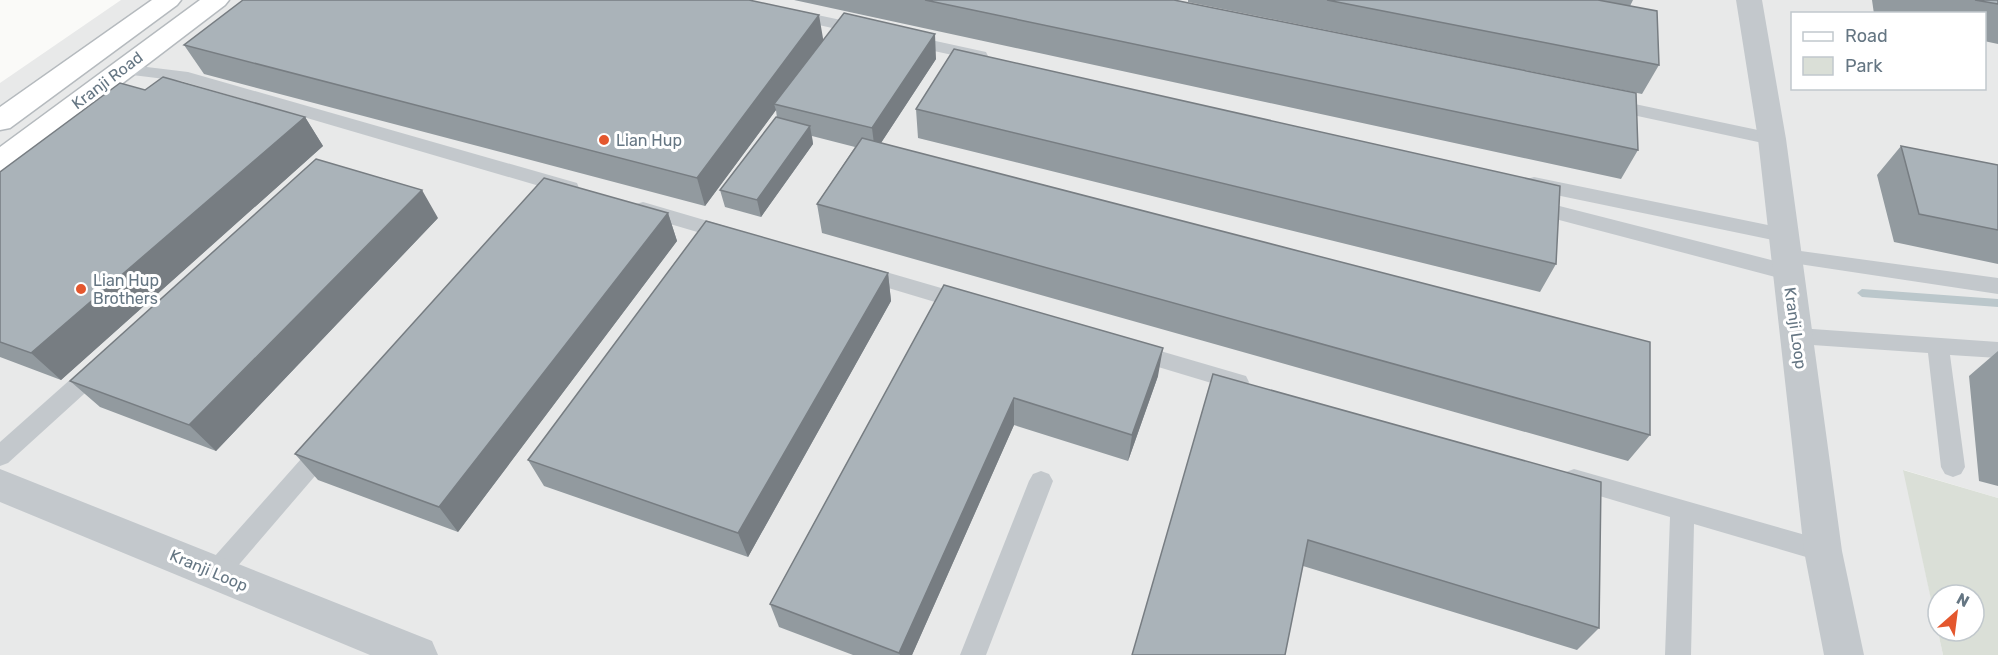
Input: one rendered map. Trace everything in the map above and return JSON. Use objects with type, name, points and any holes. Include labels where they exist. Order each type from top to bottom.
[{"type":"main road","name":"Kranji Road","points":[[0,121],[168,0]]},
{"type":"main road","name":"Kranji Road","points":[[0,162],[216,0]]},
{"type":"street","name":"Kranji Loop","points":[[1749,0],[1772,139],[1823,551],[1844,655]]},
{"type":"street","name":"Kranji Loop","points":[[0,485],[418,655]]},
{"type":"lane","points":[[780,12],[998,60]]},
{"type":"lane","points":[[152,46],[182,76]]},
{"type":"lane","points":[[122,69],[182,76],[584,192]]},
{"type":"lane","points":[[1598,103],[1772,139]]},
{"type":"lane","points":[[1514,179],[1786,254]]},
{"type":"lane","points":[[1511,200],[1593,224],[1998,286]]},
{"type":"lane","points":[[629,205],[743,238]]},
{"type":"lane","points":[[844,268],[987,309]]},
{"type":"lane","points":[[1798,336],[1998,350]]},
{"type":"lane","points":[[1109,345],[1255,387]]},
{"type":"lane","points":[[1938,345],[1953,467]]},
{"type":"lane","points":[[0,456],[113,355]]},
{"type":"lane","points":[[215,574],[339,432]]},
{"type":"lane","points":[[1556,474],[1823,551]]},
{"type":"lane","points":[[973,655],[1041,482]]},
{"type":"lane","points":[[1678,655],[1682,510]]},
{"type":"shaded area","points":[[121,0],[1998,0],[1998,498],[1904,470],[1928,583],[1926,583],[1926,643],[1940,643],[1943,655],[0,655],[0,83]]},
{"type":"green space","points":[[1903,470],[1998,498],[1998,655],[1943,655],[1940,643],[1986,643],[1986,583],[1927,583]]},
{"type":"building","name":"Lian Hup","points":[[243,0],[749,0],[819,15],[697,178],[184,45]]},
{"type":"building","points":[[925,0],[1174,0],[1636,93],[1638,150]]},
{"type":"building","points":[[1327,0],[1598,0],[1657,11],[1659,65]]},
{"type":"building","points":[[1975,0],[1998,0],[1998,4]]},
{"type":"building","points":[[844,13],[935,34],[872,128],[774,104]]},
{"type":"building","points":[[954,49],[1560,186],[1556,264],[916,109]]},
{"type":"building","name":"Lian Hup Brothers","points":[[163,77],[305,117],[31,353],[0,342],[0,172],[120,83],[145,90]]},
{"type":"building","points":[[776,117],[810,126],[757,200],[720,190]]},
{"type":"building","points":[[862,138],[1650,342],[1650,435],[817,204]]},
{"type":"building","points":[[1901,146],[1998,165],[1998,230],[1919,214]]},
{"type":"building","points":[[316,159],[422,190],[189,425],[70,381]]},
{"type":"building","points":[[544,178],[668,213],[439,507],[295,454]]},
{"type":"building","points":[[706,221],[888,273],[738,533],[528,460]]},
{"type":"building","points":[[944,285],[1163,348],[1132,435],[1014,398],[899,653],[770,604]]},
{"type":"building","points":[[1213,374],[1601,482],[1599,628],[1308,540],[1285,655],[1132,655]]},
{"type":"waterway","points":[[1862,293],[1998,303]]},
{"type":"place","name":"Lian Hup","points":[[604,140]]},
{"type":"place","name":"Lian Hup Brothers","points":[[81,289]]}]
